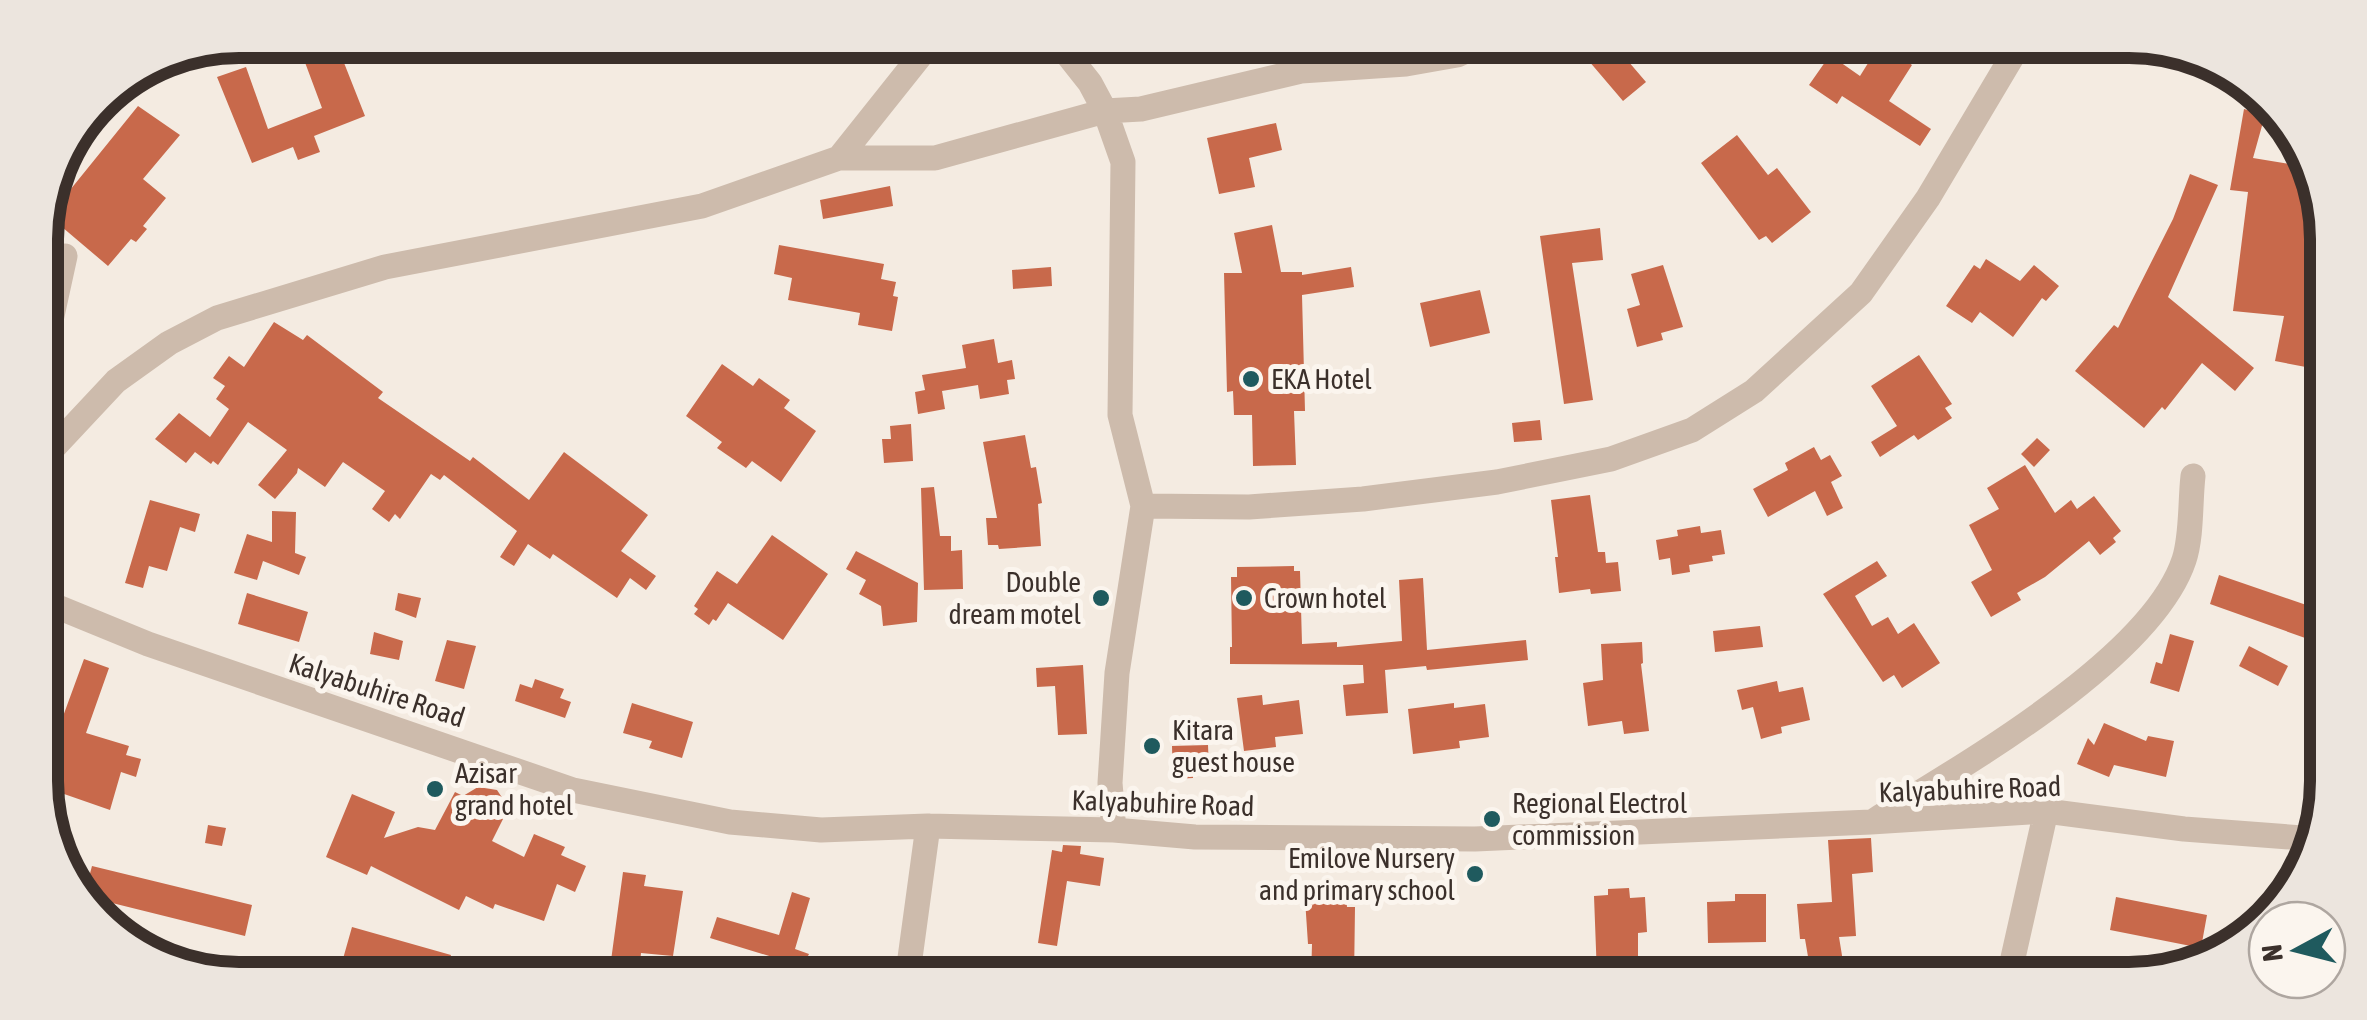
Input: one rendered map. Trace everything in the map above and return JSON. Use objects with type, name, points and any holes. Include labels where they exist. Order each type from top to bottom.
[{"type":"street","points":[[839,158],[919,58]]},
{"type":"street","points":[[1070,58],[1105,110],[1123,162],[1120,415],[1143,506],[1117,672],[1110,784],[1114,830]]},
{"type":"street","points":[[58,443],[116,381],[169,343],[217,318],[385,267],[702,206],[839,158],[935,158],[1105,110],[1141,109],[1301,71],[1440,58]]},
{"type":"street","points":[[1143,506],[1249,507],[1497,482],[1611,458],[1692,430],[1754,391],[1861,293],[1928,198],[2011,58]]},
{"type":"street","points":[[58,288],[65,256]]},
{"type":"street","points":[[1871,822],[2013,734],[2128,642],[2160,604],[2185,559],[2193,476]]},
{"type":"street","name":"Kalyabuhire Road","points":[[58,607],[148,644],[574,790],[730,822],[822,830],[928,826],[1114,830],[1196,837],[1475,839],[2046,811],[2184,829],[2301,838]]},
{"type":"street","points":[[2012,962],[2046,811]]},
{"type":"street","points":[[909,962],[928,826]]},
{"type":"building","points":[[303,58],[342,58],[365,116],[314,136],[320,152],[298,160],[293,147],[252,163],[217,77],[246,67],[268,129],[322,108]]},
{"type":"building","points":[[1586,58],[1625,58],[1646,82],[1623,101]]},
{"type":"building","points":[[1828,58],[1834,58],[1860,76],[1871,58],[1901,58],[1912,65],[1889,101],[1931,129],[1920,146],[1842,96],[1837,104],[1809,85]]},
{"type":"building","points":[[138,106],[180,135],[143,179],[166,198],[143,226],[147,229],[136,242],[131,239],[108,266],[58,224],[62,200]]},
{"type":"building","points":[[2244,109],[2264,119],[2253,158],[2294,165],[2303,192],[2310,238],[2310,368],[2275,361],[2284,316],[2233,311],[2248,192],[2230,190]]},
{"type":"building","points":[[1276,123],[1282,150],[1249,158],[1255,187],[1219,194],[1207,138]]},
{"type":"building","points":[[1737,135],[1768,175],[1777,168],[1811,212],[1772,243],[1766,236],[1759,240],[1701,163]]},
{"type":"building","points":[[2190,174],[2218,185],[2168,297],[2254,368],[2235,391],[2202,363],[2165,410],[2162,407],[2144,428],[2075,371],[2114,325],[2118,328],[2173,219]]},
{"type":"building","points":[[890,186],[893,206],[823,219],[820,200]]},
{"type":"building","points":[[1272,225],[1281,272],[1302,275],[1351,267],[1354,287],[1302,295],[1305,411],[1294,411],[1296,465],[1253,466],[1252,415],[1234,415],[1233,391],[1227,392],[1224,273],[1242,273],[1234,233]]},
{"type":"building","points":[[1600,228],[1603,260],[1572,263],[1593,400],[1564,404],[1540,236]]},
{"type":"building","points":[[779,245],[884,264],[881,279],[896,282],[893,296],[898,297],[892,331],[858,325],[860,313],[788,300],[792,278],[774,274]]},
{"type":"building","points":[[1986,259],[2020,281],[2034,265],[2059,286],[2046,301],[2042,298],[2013,337],[1980,312],[1972,323],[1946,306],[1974,265],[1980,269]]},
{"type":"building","points":[[1663,265],[1683,327],[1661,333],[1663,340],[1637,347],[1627,309],[1640,305],[1631,274]]},
{"type":"building","points":[[1051,267],[1052,286],[1013,289],[1012,270]]},
{"type":"building","points":[[1480,290],[1490,333],[1430,347],[1420,303]]},
{"type":"building","points":[[274,322],[303,340],[307,335],[383,392],[378,398],[470,461],[473,457],[529,500],[564,452],[648,515],[621,551],[656,576],[646,590],[630,578],[617,598],[553,554],[550,559],[528,544],[514,566],[500,557],[517,531],[444,475],[440,480],[431,474],[400,519],[395,514],[389,522],[372,509],[385,491],[343,462],[325,487],[298,468],[275,499],[258,485],[287,450],[248,422],[218,465],[195,452],[186,463],[155,439],[179,413],[210,437],[229,409],[216,399],[225,386],[213,378],[229,356],[244,367]]},
{"type":"building","points":[[994,339],[998,363],[1012,360],[1015,379],[1007,380],[1009,394],[980,399],[978,385],[942,391],[945,409],[918,414],[915,392],[925,390],[922,375],[966,368],[962,345]]},
{"type":"building","points":[[1919,355],[1952,404],[1945,408],[1952,418],[1918,440],[1914,435],[1880,457],[1871,442],[1897,426],[1871,386]]},
{"type":"building","points":[[722,364],[753,386],[759,378],[790,400],[784,408],[816,431],[781,482],[752,461],[746,468],[717,448],[722,442],[686,416]]},
{"type":"building","points":[[1540,420],[1542,440],[1514,442],[1512,423]]},
{"type":"building","points":[[911,424],[913,461],[884,463],[882,439],[891,439],[890,426]]},
{"type":"building","points":[[1025,435],[1042,503],[1038,504],[1041,546],[999,549],[998,545],[988,545],[986,518],[997,518],[983,442]]},
{"type":"building","points":[[2037,438],[2050,450],[2034,467],[2021,454]]},
{"type":"building","points":[[1814,447],[1821,460],[1830,455],[1842,476],[1831,482],[1843,508],[1827,516],[1815,491],[1768,517],[1753,489],[1788,470],[1785,463]]},
{"type":"building","points":[[2025,465],[2055,513],[2071,500],[2077,509],[2094,496],[2121,531],[2113,538],[2116,542],[2100,555],[2089,541],[2045,577],[2017,593],[2021,600],[1991,617],[1971,582],[1992,570],[1969,525],[1999,509],[1987,488]]},
{"type":"building","points":[[934,487],[940,536],[951,536],[951,551],[962,550],[963,589],[924,590],[921,488]]},
{"type":"building","points":[[1590,495],[1598,552],[1605,552],[1606,563],[1618,562],[1621,591],[1559,593],[1551,500]]},
{"type":"building","points":[[150,500],[200,514],[195,532],[180,527],[167,571],[149,566],[143,588],[125,583]]},
{"type":"building","points":[[272,511],[296,512],[295,553],[306,557],[299,575],[263,561],[257,580],[234,573],[247,534],[272,542]]},
{"type":"building","points":[[1700,526],[1701,533],[1721,530],[1725,554],[1712,556],[1713,561],[1689,565],[1690,572],[1672,575],[1670,558],[1659,560],[1656,540],[1678,536],[1677,530]]},
{"type":"building","points":[[772,535],[828,574],[783,640],[728,603],[709,625],[694,614],[698,609],[694,606],[717,571],[737,584]]},
{"type":"building","points":[[856,551],[918,583],[917,622],[883,626],[881,606],[859,594],[866,580],[846,569]]},
{"type":"building","points":[[1877,561],[1887,576],[1855,596],[1872,626],[1888,617],[1898,634],[1914,623],[1940,663],[1902,688],[1894,675],[1883,682],[1823,594]]},
{"type":"building","points":[[1294,566],[1294,571],[1300,571],[1302,644],[1337,642],[1337,647],[1402,641],[1399,580],[1423,578],[1427,650],[1526,640],[1528,660],[1385,670],[1388,713],[1346,716],[1343,685],[1364,683],[1363,665],[1230,664],[1231,577],[1237,577],[1237,567]]},
{"type":"building","points":[[2219,575],[2310,606],[2310,633],[2308,639],[2210,604]]},
{"type":"building","points":[[247,593],[308,612],[299,642],[238,624]]},
{"type":"building","points":[[398,593],[421,598],[416,618],[395,610]]},
{"type":"building","points":[[1760,626],[1763,647],[1715,652],[1713,631]]},
{"type":"building","points":[[374,632],[403,641],[399,660],[370,654]]},
{"type":"building","points":[[2170,634],[2194,641],[2179,692],[2150,683],[2156,662],[2162,664]]},
{"type":"building","points":[[447,640],[476,646],[464,689],[435,681]]},
{"type":"building","points":[[1642,642],[1649,731],[1624,734],[1622,721],[1588,726],[1583,683],[1603,680],[1601,644]]},
{"type":"building","points":[[2249,646],[2288,666],[2278,686],[2239,666]]},
{"type":"building","points":[[84,659],[109,668],[86,733],[129,746],[126,755],[141,759],[136,777],[121,772],[110,810],[58,792],[58,730]]},
{"type":"building","points":[[1083,665],[1087,734],[1058,735],[1055,686],[1037,687],[1036,668]]},
{"type":"building","points":[[535,679],[564,689],[560,698],[571,702],[565,718],[515,701],[520,684],[532,688]]},
{"type":"building","points":[[1777,681],[1779,692],[1803,687],[1810,720],[1781,727],[1782,733],[1761,739],[1753,707],[1742,710],[1737,690]]},
{"type":"building","points":[[1262,695],[1263,705],[1299,700],[1303,734],[1275,737],[1276,747],[1244,751],[1237,698]]},
{"type":"building","points":[[632,703],[693,722],[682,758],[649,748],[652,741],[623,733]]},
{"type":"building","points":[[1454,703],[1454,708],[1485,704],[1489,737],[1459,741],[1460,748],[1413,754],[1408,709]]},
{"type":"building","points":[[2104,723],[2146,741],[2148,736],[2174,741],[2166,777],[2114,765],[2109,777],[2077,764],[2088,738],[2094,745]]},
{"type":"building","points":[[1208,745],[1209,770],[1193,771],[1193,778],[1173,779],[1172,746]]},
{"type":"building","points":[[478,787],[497,790],[505,802],[506,813],[492,841],[524,857],[534,834],[565,847],[561,855],[586,866],[575,892],[557,884],[544,921],[495,904],[493,909],[466,896],[459,910],[371,866],[367,875],[326,857],[352,794],[395,812],[384,838],[418,827],[435,830],[455,792],[463,796]]},
{"type":"building","points":[[208,825],[226,828],[222,846],[205,843]]},
{"type":"building","points":[[1871,838],[1873,872],[1852,874],[1856,936],[1839,937],[1843,962],[1809,962],[1805,939],[1800,939],[1797,904],[1832,902],[1828,840]]},
{"type":"building","points":[[1063,845],[1081,846],[1080,854],[1104,858],[1100,886],[1067,881],[1057,946],[1038,943],[1052,850],[1062,852]]},
{"type":"building","points":[[92,866],[252,905],[245,936],[103,901],[88,881]]},
{"type":"building","points":[[623,872],[646,875],[644,886],[683,891],[673,956],[641,953],[640,962],[611,962]]},
{"type":"building","points":[[1629,888],[1630,898],[1645,897],[1647,932],[1638,933],[1638,962],[1596,962],[1594,896],[1608,895],[1608,889]]},
{"type":"building","points":[[792,892],[810,898],[795,949],[836,962],[778,962],[779,959],[710,938],[717,917],[779,935]]},
{"type":"building","points":[[1735,894],[1766,894],[1766,942],[1708,943],[1707,902],[1735,901]]},
{"type":"building","points":[[1346,896],[1347,907],[1355,907],[1354,962],[1312,962],[1305,899]]},
{"type":"building","points":[[2116,897],[2207,915],[2200,948],[2110,930]]},
{"type":"building","points":[[352,927],[451,955],[449,962],[342,962]]},
{"type":"place","name":"EKA Hotel","points":[[1251,379]]},
{"type":"place","name":"Double dream motel","points":[[1101,598]]},
{"type":"place","name":"Crown hotel","points":[[1244,598]]},
{"type":"place","name":"Kitara guest house","points":[[1152,746]]},
{"type":"place","name":"Azisar grand hotel","points":[[435,789]]},
{"type":"place","name":"Regional Electrol commission","points":[[1492,819]]},
{"type":"place","name":"Emilove Nursery and primary school","points":[[1475,874]]}]
